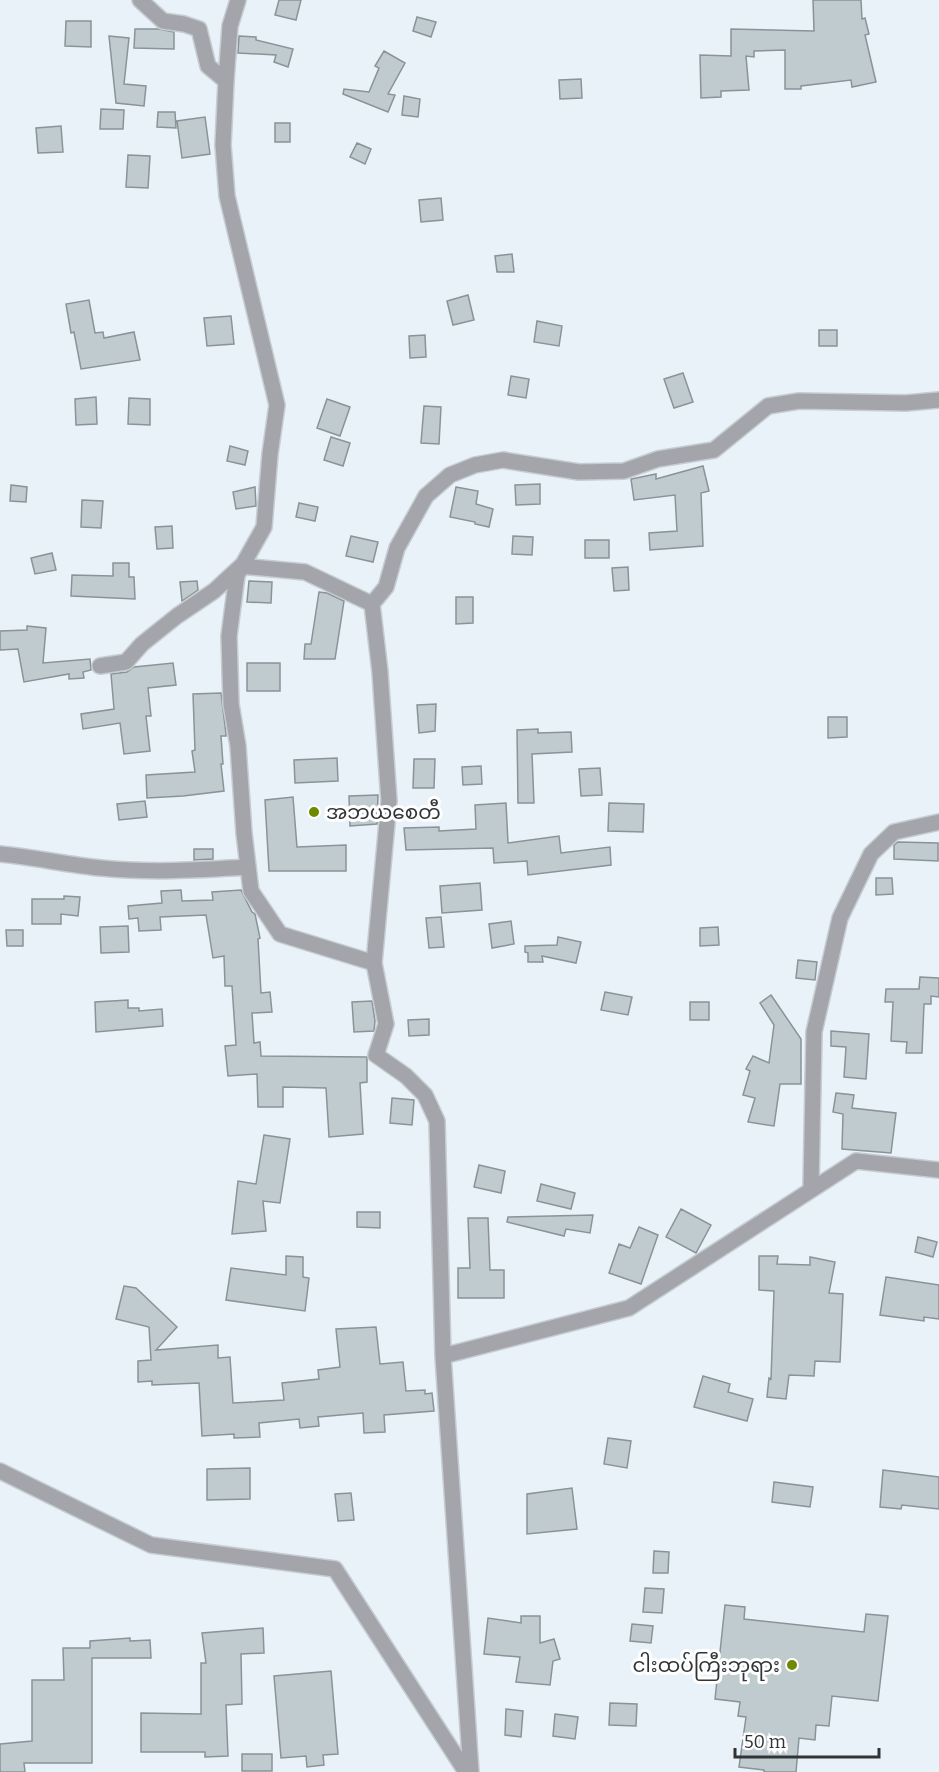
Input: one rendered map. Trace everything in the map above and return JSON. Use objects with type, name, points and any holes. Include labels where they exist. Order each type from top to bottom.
[{"type":"street","points":[[140,0],[163,21],[199,29],[208,66],[226,81]]},
{"type":"street","points":[[238,0],[230,27],[226,81],[223,145],[227,196],[277,405],[264,527],[237,575],[229,636],[231,704],[238,746],[251,891],[280,934],[374,963]]},
{"type":"street","points":[[471,1772],[442,1356],[437,1121],[425,1095],[406,1076],[376,1055],[386,1024],[374,963],[389,801],[380,672],[372,604],[386,587],[397,548],[426,496],[450,476],[475,465],[503,460],[579,472],[624,471],[658,459],[714,450],[768,406],[799,401],[906,403],[939,399]]},
{"type":"street","points":[[100,666],[126,662],[142,644],[177,616],[214,591],[241,566],[305,572],[372,604]]},
{"type":"street","points":[[811,1189],[814,1032],[840,918],[871,854],[894,832],[939,822]]},
{"type":"street","points":[[0,854],[98,868],[155,872],[248,867]]},
{"type":"street","points":[[442,1356],[629,1308],[856,1161],[939,1170]]},
{"type":"street","points":[[0,1471],[151,1545],[335,1569],[466,1772]]},
{"type":"building","points":[[279,0],[301,0],[296,20],[275,15]]},
{"type":"building","points":[[813,0],[861,0],[862,19],[865,18],[869,34],[865,35],[876,82],[852,87],[851,80],[801,86],[801,89],[785,89],[785,50],[754,51],[754,57],[746,56],[749,90],[721,91],[721,97],[701,98],[700,55],[731,56],[731,29],[814,31]]},
{"type":"building","points":[[417,17],[436,22],[431,37],[413,31]]},
{"type":"building","points":[[66,21],[91,21],[91,47],[65,46]]},
{"type":"building","points":[[135,29],[159,29],[174,32],[174,49],[134,48]]},
{"type":"building","points":[[109,36],[129,38],[124,84],[146,86],[144,106],[116,103]]},
{"type":"building","points":[[239,36],[256,37],[256,40],[293,49],[288,67],[274,62],[276,55],[238,53]]},
{"type":"building","points":[[384,51],[405,63],[388,94],[395,95],[388,112],[343,94],[344,89],[369,92],[379,68],[375,66]]},
{"type":"building","points":[[581,79],[582,98],[560,99],[559,80]]},
{"type":"building","points":[[404,96],[420,99],[418,117],[402,115]]},
{"type":"building","points":[[101,109],[124,110],[123,129],[100,129]]},
{"type":"building","points":[[158,112],[175,112],[176,128],[157,127]]},
{"type":"building","points":[[205,117],[210,154],[182,158],[177,121]]},
{"type":"building","points":[[275,123],[290,123],[290,142],[275,142]]},
{"type":"building","points":[[61,126],[63,152],[38,153],[36,128]]},
{"type":"building","points":[[357,143],[371,149],[365,164],[350,157]]},
{"type":"building","points":[[128,155],[150,156],[148,188],[126,187]]},
{"type":"building","points":[[441,198],[443,220],[421,222],[419,200]]},
{"type":"building","points":[[512,254],[514,272],[497,272],[495,256]]},
{"type":"building","points":[[468,295],[474,320],[453,325],[447,301]]},
{"type":"building","points":[[89,300],[95,333],[103,332],[104,338],[134,332],[140,360],[81,369],[66,304]]},
{"type":"building","points":[[231,316],[234,344],[207,346],[204,318]]},
{"type":"building","points":[[537,321],[562,326],[559,346],[534,342]]},
{"type":"building","points":[[819,330],[837,330],[837,346],[819,346]]},
{"type":"building","points":[[425,335],[426,357],[410,358],[409,336]]},
{"type":"building","points":[[683,373],[693,402],[674,408],[664,379]]},
{"type":"building","points":[[511,376],[529,379],[526,398],[508,395]]},
{"type":"building","points":[[96,397],[97,424],[76,425],[75,399]]},
{"type":"building","points":[[129,398],[150,399],[150,425],[128,424]]},
{"type":"building","points":[[327,399],[350,407],[340,436],[317,428]]},
{"type":"building","points":[[424,406],[441,407],[439,444],[421,443]]},
{"type":"building","points":[[331,437],[350,443],[343,466],[324,460]]},
{"type":"building","points":[[230,446],[248,451],[245,465],[227,461]]},
{"type":"building","points":[[703,466],[709,491],[701,493],[703,546],[650,550],[649,533],[677,531],[675,495],[634,500],[631,479],[656,474],[656,479]]},
{"type":"building","points":[[540,484],[540,504],[516,505],[515,485]]},
{"type":"building","points":[[11,485],[27,487],[26,502],[10,501]]},
{"type":"building","points":[[255,487],[256,506],[236,509],[233,492]]},
{"type":"building","points":[[456,487],[478,491],[476,504],[493,509],[489,527],[450,517]]},
{"type":"building","points":[[82,500],[103,501],[101,528],[81,527]]},
{"type":"building","points":[[299,503],[318,507],[315,521],[296,517]]},
{"type":"building","points":[[172,526],[173,548],[157,549],[155,527]]},
{"type":"building","points":[[351,536],[378,542],[373,562],[346,556]]},
{"type":"building","points":[[513,536],[533,537],[532,555],[512,554]]},
{"type":"building","points":[[585,540],[609,540],[609,558],[585,558]]},
{"type":"building","points":[[52,553],[56,570],[35,574],[31,558]]},
{"type":"building","points":[[113,563],[129,563],[129,577],[134,577],[135,599],[71,596],[72,575],[113,576]]},
{"type":"building","points":[[628,567],[629,590],[614,591],[612,568]]},
{"type":"building","points":[[197,581],[198,590],[182,601],[180,582]]},
{"type":"building","points":[[249,581],[272,582],[271,603],[247,602]]},
{"type":"building","points":[[319,592],[344,601],[335,659],[304,659],[305,644],[311,644]]},
{"type":"building","points":[[456,597],[473,597],[473,623],[456,624]]},
{"type":"building","points":[[27,626],[46,628],[43,663],[90,659],[91,670],[83,672],[84,678],[69,679],[69,674],[24,682],[18,649],[0,650],[0,631],[27,630]]},
{"type":"building","points":[[173,663],[176,685],[148,688],[151,716],[146,716],[150,751],[124,754],[120,723],[83,729],[81,714],[114,709],[111,674],[127,672],[134,667]]},
{"type":"building","points":[[247,663],[280,663],[280,691],[247,691]]},
{"type":"building","points":[[221,693],[226,734],[226,736],[221,736],[224,791],[147,798],[146,775],[195,772],[192,751],[195,750],[193,694]]},
{"type":"building","points":[[436,704],[435,731],[419,733],[417,705]]},
{"type":"building","points":[[828,717],[847,717],[847,737],[828,738]]},
{"type":"building","points":[[538,729],[538,733],[571,732],[572,752],[532,754],[534,803],[518,803],[517,730]]},
{"type":"building","points":[[337,758],[338,781],[295,783],[294,760]]},
{"type":"building","points":[[414,759],[435,759],[434,788],[413,788]]},
{"type":"building","points":[[481,766],[482,784],[463,785],[462,767]]},
{"type":"building","points":[[600,768],[602,795],[581,796],[579,769]]},
{"type":"building","points":[[378,795],[377,824],[350,826],[349,796]]},
{"type":"building","points":[[293,797],[297,847],[346,845],[346,871],[269,871],[265,800]]},
{"type":"building","points":[[145,801],[147,817],[119,820],[117,804]]},
{"type":"building","points":[[506,803],[508,843],[559,836],[561,853],[610,847],[611,865],[528,875],[527,861],[494,863],[493,848],[406,850],[404,828],[439,827],[439,831],[476,829],[475,805]]},
{"type":"building","points":[[609,803],[644,804],[643,832],[608,831]]},
{"type":"building","points":[[898,842],[938,843],[938,861],[894,859],[894,845]]},
{"type":"building","points":[[194,849],[213,849],[213,859],[194,860]]},
{"type":"building","points":[[876,878],[892,878],[893,894],[876,895]]},
{"type":"building","points":[[480,883],[482,910],[442,913],[440,886]]},
{"type":"building","points":[[181,890],[182,901],[213,900],[212,892],[241,890],[255,914],[260,938],[258,939],[261,993],[270,992],[272,1012],[252,1013],[254,1043],[260,1042],[261,1056],[367,1057],[367,1082],[360,1083],[363,1134],[329,1137],[326,1088],[283,1087],[283,1107],[258,1107],[257,1074],[228,1076],[225,1046],[236,1045],[232,986],[225,986],[224,956],[213,958],[206,915],[160,917],[161,930],[139,931],[138,918],[129,919],[128,906],[162,903],[161,891]]},
{"type":"building","points":[[64,896],[80,897],[78,916],[61,914],[61,924],[32,924],[32,899],[64,899]]},
{"type":"building","points":[[441,917],[444,947],[429,948],[426,918]]},
{"type":"building","points":[[511,921],[514,944],[492,948],[489,924]]},
{"type":"building","points":[[128,926],[129,952],[101,953],[100,927]]},
{"type":"building","points":[[718,927],[719,945],[700,946],[700,928]]},
{"type":"building","points":[[6,930],[23,930],[23,946],[7,946]]},
{"type":"building","points":[[558,937],[581,942],[576,963],[542,956],[543,962],[528,962],[525,946],[557,945]]},
{"type":"building","points":[[798,960],[817,962],[815,980],[796,978]]},
{"type":"building","points":[[920,977],[939,978],[939,997],[931,996],[931,1004],[924,1004],[922,1053],[906,1053],[907,1042],[891,1041],[893,1002],[885,1002],[886,989],[919,989]]},
{"type":"building","points":[[605,992],[632,997],[628,1015],[601,1010]]},
{"type":"building","points":[[771,995],[801,1039],[801,1084],[780,1084],[774,1126],[748,1122],[755,1098],[743,1095],[750,1071],[746,1069],[753,1056],[769,1063],[774,1025],[760,1003]]},
{"type":"building","points":[[128,1000],[128,1008],[139,1008],[139,1011],[162,1009],[163,1026],[96,1032],[95,1002]]},
{"type":"building","points":[[372,1001],[374,1031],[354,1032],[352,1002]]},
{"type":"building","points":[[690,1002],[709,1002],[709,1020],[690,1020]]},
{"type":"building","points":[[429,1019],[429,1035],[409,1036],[408,1020]]},
{"type":"building","points":[[831,1031],[869,1034],[866,1079],[844,1077],[846,1047],[831,1046]]},
{"type":"building","points":[[836,1093],[854,1095],[852,1108],[896,1113],[891,1153],[842,1149],[843,1114],[833,1112]]},
{"type":"building","points":[[392,1098],[414,1100],[412,1125],[390,1123]]},
{"type":"building","points":[[264,1135],[290,1139],[280,1203],[263,1201],[266,1231],[232,1234],[238,1181],[256,1184]]},
{"type":"building","points":[[479,1165],[505,1171],[501,1193],[474,1187]]},
{"type":"building","points":[[541,1184],[575,1193],[571,1209],[537,1201]]},
{"type":"building","points":[[681,1209],[711,1225],[696,1253],[666,1237]]},
{"type":"building","points":[[357,1212],[380,1212],[380,1228],[357,1227]]},
{"type":"building","points":[[593,1215],[590,1233],[566,1229],[564,1236],[507,1222],[508,1217]]},
{"type":"building","points":[[468,1218],[488,1218],[490,1270],[504,1270],[504,1298],[458,1298],[458,1268],[470,1268]]},
{"type":"building","points":[[639,1227],[658,1235],[641,1284],[609,1273],[619,1244],[630,1248]]},
{"type":"building","points":[[918,1237],[937,1242],[933,1257],[915,1252]]},
{"type":"building","points":[[286,1256],[303,1257],[303,1277],[309,1278],[305,1311],[226,1300],[231,1268],[286,1275]]},
{"type":"building","points":[[759,1256],[778,1256],[777,1264],[810,1265],[810,1257],[835,1262],[829,1293],[843,1294],[840,1362],[815,1361],[814,1376],[789,1375],[786,1399],[767,1397],[769,1378],[771,1379],[774,1291],[759,1290]]},
{"type":"building","points":[[886,1277],[939,1285],[939,1319],[924,1317],[924,1321],[880,1315]]},
{"type":"building","points":[[124,1286],[136,1288],[177,1327],[156,1350],[218,1345],[218,1358],[230,1357],[233,1403],[284,1400],[282,1383],[319,1379],[318,1370],[340,1367],[336,1329],[376,1327],[380,1364],[403,1362],[406,1391],[425,1390],[425,1394],[432,1393],[434,1411],[384,1415],[385,1432],[364,1433],[363,1413],[318,1417],[319,1426],[300,1428],[299,1419],[259,1423],[260,1437],[234,1438],[234,1434],[202,1436],[199,1383],[152,1385],[152,1381],[138,1382],[138,1361],[151,1360],[149,1327],[116,1319]]},
{"type":"building","points":[[703,1376],[730,1384],[728,1392],[753,1399],[747,1421],[694,1407]]},
{"type":"building","points":[[608,1438],[631,1441],[627,1468],[604,1464]]},
{"type":"building","points":[[250,1468],[250,1499],[207,1500],[207,1469]]},
{"type":"building","points":[[883,1470],[939,1477],[939,1509],[902,1505],[901,1509],[880,1507]]},
{"type":"building","points":[[774,1482],[813,1487],[810,1507],[772,1502]]},
{"type":"building","points":[[572,1488],[577,1529],[527,1534],[527,1494]]},
{"type":"building","points":[[351,1493],[354,1520],[338,1521],[335,1494]]},
{"type":"building","points":[[654,1551],[669,1552],[668,1573],[653,1573]]},
{"type":"building","points":[[645,1588],[664,1589],[662,1613],[643,1612]]},
{"type":"building","points":[[725,1605],[745,1607],[744,1619],[864,1632],[866,1614],[888,1616],[878,1701],[832,1696],[829,1726],[816,1725],[815,1740],[799,1738],[796,1772],[764,1772],[764,1770],[739,1767],[746,1717],[738,1716],[740,1702],[715,1699]]},
{"type":"building","points":[[521,1616],[540,1616],[540,1643],[554,1639],[560,1659],[553,1661],[550,1685],[516,1682],[520,1657],[484,1654],[488,1618],[521,1623]]},
{"type":"building","points":[[632,1624],[653,1626],[651,1643],[630,1641]]},
{"type":"building","points":[[263,1628],[264,1653],[241,1654],[242,1704],[226,1705],[228,1756],[205,1757],[205,1752],[141,1752],[141,1713],[201,1714],[201,1663],[206,1663],[202,1633]]},
{"type":"building","points":[[130,1638],[130,1641],[150,1640],[151,1658],[92,1658],[92,1763],[24,1763],[25,1772],[0,1772],[0,1744],[32,1741],[32,1680],[64,1680],[63,1648],[90,1648],[90,1641]]},
{"type":"building","points":[[331,1671],[338,1754],[323,1755],[324,1765],[307,1767],[306,1756],[281,1758],[274,1676]]},
{"type":"building","points":[[610,1703],[637,1704],[636,1726],[609,1725]]},
{"type":"building","points":[[506,1709],[523,1711],[521,1737],[505,1735]]},
{"type":"building","points":[[555,1714],[578,1717],[575,1739],[553,1736]]},
{"type":"building","points":[[242,1754],[272,1754],[272,1771],[242,1771]]},
{"type":"place","name":"အဘယစေတီ","points":[[314,812]]},
{"type":"place","name":"ငါးထပ်ကြီးဘုရား","points":[[792,1665]]}]
